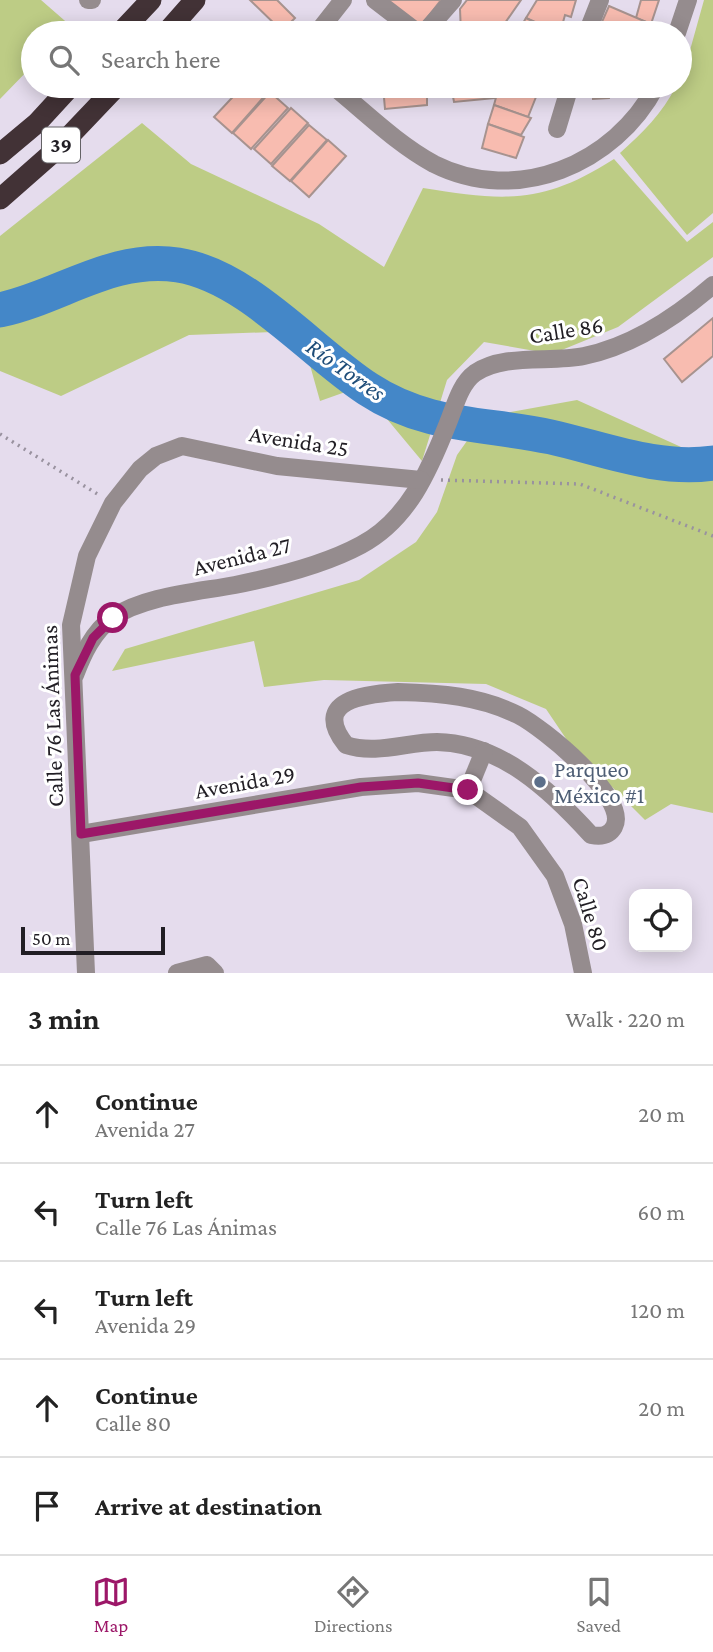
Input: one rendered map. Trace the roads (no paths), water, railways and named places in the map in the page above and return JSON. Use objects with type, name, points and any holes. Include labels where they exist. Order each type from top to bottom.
[{"type":"highway","points":[[118,21],[132,0]]},
{"type":"highway","points":[[131,21],[151,0]]},
{"type":"highway","points":[[177,21],[195,0]]},
{"type":"highway","name":"39","points":[[0,154],[37,123],[60,98]]},
{"type":"highway","name":"39","points":[[0,199],[58,148],[106,98]]},
{"type":"street","points":[[326,21],[343,0]]},
{"type":"street","points":[[374,0],[402,21]]},
{"type":"street","points":[[435,21],[453,0]]},
{"type":"street","points":[[592,21],[600,0]]},
{"type":"street","points":[[680,21],[685,1]]},
{"type":"street","points":[[347,98],[398,140],[435,164],[480,178],[519,180],[562,171],[605,149],[643,111],[650,98]]},
{"type":"street","points":[[557,129],[566,98]]},
{"type":"street","name":"Calle 86","points":[[461,389],[473,374],[488,365],[547,361],[616,348],[662,324],[710,293]]},
{"type":"street","name":"Avenida 27","points":[[75,675],[93,638],[113,618],[160,599],[239,584],[311,564],[360,546],[386,529],[409,506],[440,444],[461,389]]},
{"type":"street","name":"Avenida 25","points":[[170,449],[182,446],[202,448],[277,466],[421,480]]},
{"type":"street","name":"Calle 76 Las Ánimas","points":[[86,973],[75,675],[70,646],[76,592],[87,556],[113,503],[140,469],[170,449]]},
{"type":"street","points":[[438,693],[482,700],[519,715],[551,736],[613,801],[617,813],[616,825],[609,834],[601,837],[592,835],[516,766],[484,751],[439,742],[357,749],[346,745],[339,737],[336,715],[341,704],[364,694],[438,693]]},
{"type":"street","points":[[468,790],[484,751]]},
{"type":"street","name":"Avenida 29","points":[[81,834],[361,787],[418,783]]},
{"type":"street","name":"Calle 80","points":[[418,783],[468,790],[520,827],[555,876],[573,924],[583,973]]},
{"type":"street","points":[[177,973],[207,965],[215,973]]},
{"type":"waterway","name":"Río Torres","points":[[0,310],[109,271],[131,266],[178,265],[204,272],[254,299],[346,374],[390,402],[412,411],[435,418],[551,437],[652,461],[692,465],[713,463]]},
{"type":"place","name":"Parqueo México #1","points":[[540,782]]}]
